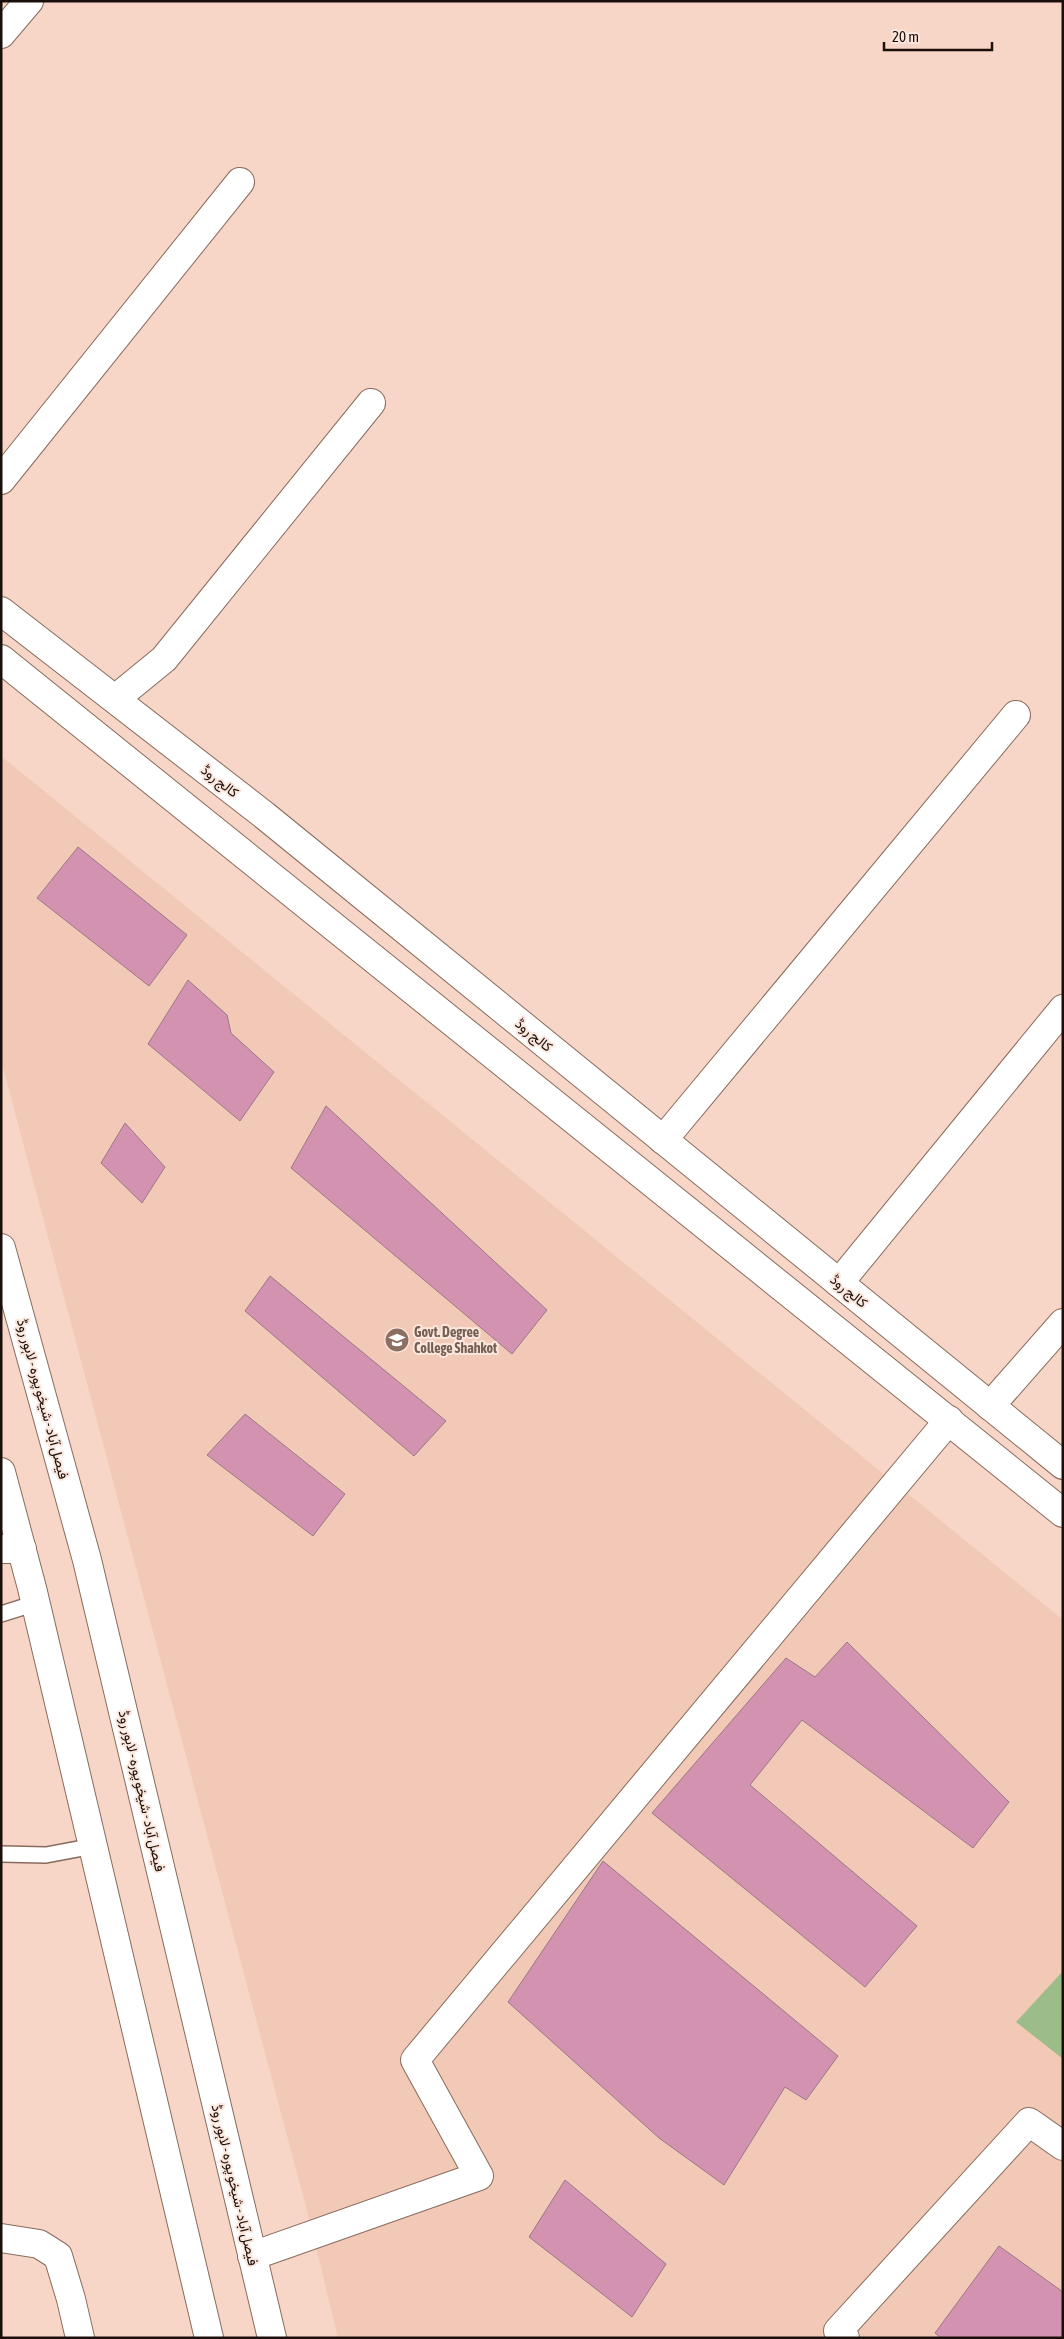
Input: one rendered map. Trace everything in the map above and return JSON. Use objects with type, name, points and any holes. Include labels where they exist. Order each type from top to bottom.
[{"type":"main road","points":[[1,34],[29,1]]},
{"type":"main road","points":[[1,480],[240,182]]},
{"type":"main road","points":[[115,700],[164,659],[371,403]]},
{"type":"main road","name":"کالج روڈ","points":[[1,611],[264,814],[1063,1465]]},
{"type":"main road","points":[[1,659],[1063,1513]]},
{"type":"main road","points":[[663,1140],[1016,715]]},
{"type":"main road","points":[[839,1283],[1063,1009]]},
{"type":"main road","name":"فیصل آباد - شیخو پورہ - لاہور روڈ","points":[[1,1248],[87,1560],[272,2338]]},
{"type":"main road","points":[[990,1406],[1063,1323]]},
{"type":"main road","points":[[252,2256],[479,2176],[415,2060],[949,1420]]},
{"type":"main road","points":[[1,1472],[11,1549],[36,1603],[209,2338]]},
{"type":"main road","points":[[845,2338],[838,2331],[1030,2122],[1063,2146]]},
{"type":"main road","points":[[1,2238],[39,2244],[58,2256],[71,2298],[77,2336]]},
{"type":"lane","points":[[1,1614],[36,1603]]},
{"type":"lane","points":[[1,1854],[46,1855],[94,1846]]},
{"type":"shaded area","name":"Govt. Degree College Shahkot","points":[[1,756],[1063,1620],[1063,2338],[338,2338],[311,2226],[1,1060]]},
{"type":"green space","points":[[1063,1971],[1063,2059],[1016,2022]]},
{"type":"building","points":[[78,847],[187,935],[149,986],[37,898]]},
{"type":"building","points":[[188,980],[227,1015],[231,1033],[274,1072],[240,1121],[148,1044]]},
{"type":"building","points":[[326,1106],[547,1310],[512,1354],[291,1168]]},
{"type":"building","points":[[125,1123],[165,1167],[142,1203],[101,1163]]},
{"type":"building","points":[[270,1276],[446,1421],[414,1456],[245,1311]]},
{"type":"building","points":[[245,1414],[345,1494],[313,1536],[207,1455]]},
{"type":"building","points":[[847,1642],[1009,1802],[973,1848],[802,1720],[750,1785],[917,1926],[865,1987],[652,1813],[786,1658],[815,1677]]},
{"type":"building","points":[[603,1861],[838,2056],[806,2100],[785,2087],[724,2185],[659,2138],[508,2002]]},
{"type":"building","points":[[565,2180],[666,2264],[632,2317],[529,2237]]},
{"type":"building","points":[[999,2246],[1063,2292],[1063,2338],[941,2338],[935,2333]]},
{"type":"place","name":"Govt. Degree College Shahkot","points":[[397,1340]]}]
